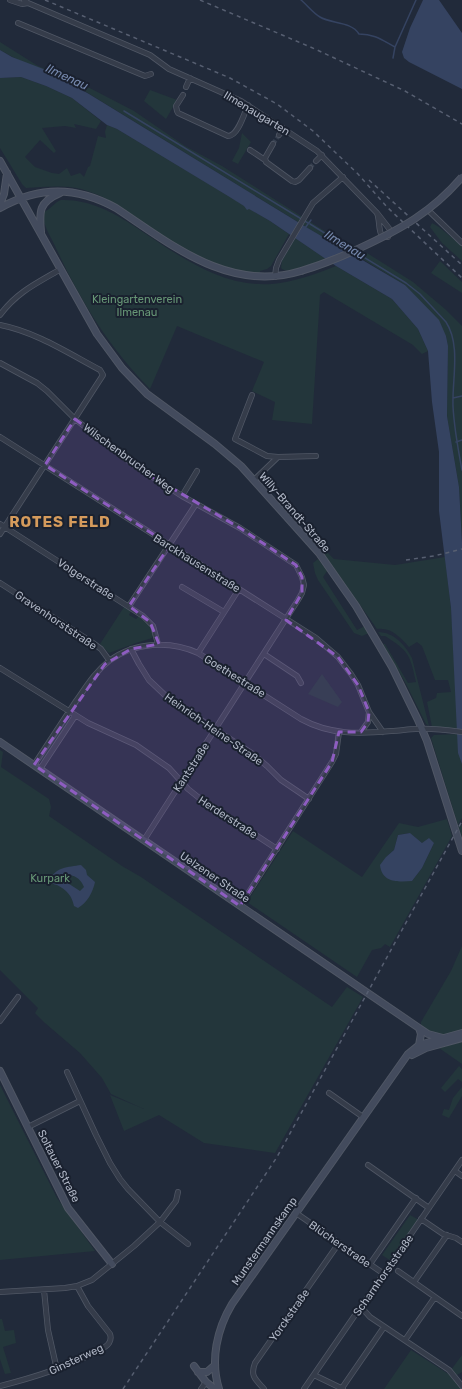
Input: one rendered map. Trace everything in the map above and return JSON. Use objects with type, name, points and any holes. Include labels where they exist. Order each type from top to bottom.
[{"type":"main road","name":"Willy-Brandt-Straße","points":[[0,161],[97,334],[113,356],[133,380],[156,402],[231,457],[254,480],[319,554],[356,606],[378,641],[406,693],[422,729],[462,851]]},
{"type":"main road","points":[[0,204],[4,194],[7,173]]},
{"type":"main road","points":[[0,208],[20,197],[40,192],[63,192],[85,195],[105,202],[185,254],[212,267],[243,275],[275,277],[301,271],[338,258],[390,234],[410,223],[428,210],[462,177]]},
{"type":"main road","name":"Willy-Brandt-Straße","points":[[42,235],[40,220],[41,208],[52,196],[63,192]]},
{"type":"main road","name":"Uelzener Straße","points":[[0,742],[419,1028],[428,1034],[443,1038]]},
{"type":"main road","points":[[418,1045],[421,1034],[419,1028]]},
{"type":"main road","name":"Uelzener Straße","points":[[419,1028],[432,1044]]},
{"type":"main road","name":"Munstermannskamp","points":[[401,1063],[414,1053],[443,1038],[462,1033]]},
{"type":"main road","points":[[428,1034],[432,1044]]},
{"type":"main road","name":"Munstermannskamp","points":[[217,1387],[215,1365],[218,1335],[227,1312],[363,1117],[401,1063],[418,1045],[432,1044],[462,1038]]},
{"type":"main road","name":"Soltauer Straße","points":[[0,1071],[68,1208],[112,1264]]},
{"type":"main road","points":[[199,1372],[207,1372],[215,1365]]},
{"type":"main road","points":[[194,1366],[208,1384],[217,1387]]},
{"type":"main road","points":[[199,1372],[217,1387]]},
{"type":"street","name":"Ilmenaugarten","points":[[10,0],[22,4],[26,2],[150,55],[169,69],[232,96],[248,105],[308,143],[322,155],[377,213],[391,231],[388,237],[382,236],[380,233],[377,213]]},
{"type":"street","points":[[18,23],[145,76],[150,74]]},
{"type":"street","points":[[186,86],[190,78]]},
{"type":"street","points":[[183,95],[176,106],[178,113],[228,136],[235,133],[248,105]]},
{"type":"street","points":[[279,136],[283,128]]},
{"type":"street","points":[[265,160],[273,144]]},
{"type":"street","points":[[250,150],[295,182],[299,180],[310,168]]},
{"type":"street","points":[[316,161],[322,155]]},
{"type":"street","points":[[275,277],[279,260],[312,205],[343,177]]},
{"type":"street","points":[[428,210],[462,243]]},
{"type":"street","points":[[0,315],[13,300],[24,291],[61,269]]},
{"type":"street","points":[[0,325],[11,327],[36,336],[102,372],[102,378],[0,534]]},
{"type":"street","name":"Wilschenbrucher Weg","points":[[0,363],[37,383],[75,419],[131,463],[182,496],[229,521],[296,565],[304,585],[302,592],[286,620]]},
{"type":"street","points":[[252,395],[235,439],[267,456],[316,456]]},
{"type":"street","name":"Barckhausenstraße","points":[[0,437],[316,638],[338,657],[351,674],[358,685],[369,712],[383,732]]},
{"type":"street","points":[[254,480],[278,457]]},
{"type":"street","name":"Wilschenbrucher Weg","points":[[182,496],[197,471]]},
{"type":"street","points":[[129,606],[196,504]]},
{"type":"street","name":"Volgerstraße","points":[[0,524],[129,606],[150,622],[155,630],[158,644]]},
{"type":"street","name":"Gravenhorststraße","points":[[0,583],[93,643],[101,649],[110,660]]},
{"type":"street","points":[[182,587],[224,612]]},
{"type":"street","points":[[198,653],[239,589]]},
{"type":"street","name":"Kantstraße","points":[[144,840],[286,620]]},
{"type":"street","name":"Goethestraße","points":[[34,765],[94,676],[110,660],[131,649],[158,644],[180,646],[198,653],[310,723],[329,730],[340,732],[383,732],[422,729],[462,732]]},
{"type":"street","name":"Heinrich-Heine-Straße","points":[[131,649],[143,672],[155,687],[176,705],[253,754],[281,780],[309,799]]},
{"type":"street","points":[[264,654],[297,676],[301,683]]},
{"type":"street","points":[[0,668],[75,716],[40,769]]},
{"type":"street","points":[[361,732],[368,722],[369,712]]},
{"type":"street","name":"Herderstraße","points":[[75,716],[88,724],[134,744],[169,768],[198,797],[277,849]]},
{"type":"street","points":[[240,906],[335,758],[340,732]]},
{"type":"street","points":[[0,1021],[18,997]]},
{"type":"street","points":[[67,1072],[110,1163],[120,1179],[128,1190],[160,1222],[188,1244]]},
{"type":"street","points":[[329,1093],[363,1117]]},
{"type":"street","points":[[28,1127],[80,1101]]},
{"type":"street","name":"Scharnhorststraße","points":[[304,1389],[462,1160]]},
{"type":"street","points":[[368,1165],[429,1208]]},
{"type":"street","points":[[454,1171],[462,1176]]},
{"type":"street","points":[[0,1292],[44,1290],[77,1286],[92,1280],[134,1246],[160,1222],[176,1201],[178,1192]]},
{"type":"street","name":"Scharnhorststraße","points":[[370,1264],[416,1198]]},
{"type":"street","name":"Blücherstraße","points":[[296,1213],[384,1274]]},
{"type":"street","points":[[421,1220],[443,1234],[456,1238],[462,1242]]},
{"type":"street","points":[[414,1282],[447,1235]]},
{"type":"street","name":"Yorckstraße","points":[[264,1389],[252,1372],[255,1363],[339,1243]]},
{"type":"street","points":[[398,1271],[462,1316]]},
{"type":"street","name":"Ginsterweg","points":[[0,1386],[57,1370],[104,1348],[110,1341],[111,1336],[108,1331],[88,1306],[77,1286]]},
{"type":"street","points":[[44,1290],[48,1330],[57,1370]]},
{"type":"street","points":[[405,1340],[435,1297]]},
{"type":"street","points":[[361,1307],[370,1317],[384,1328],[405,1340],[449,1370],[462,1386]]},
{"type":"street","points":[[314,1375],[343,1389],[384,1328]]},
{"type":"street","points":[[201,1389],[208,1384]]},
{"type":"highlighted area","points":[[75,419],[153,477],[240,528],[296,565],[302,577],[302,593],[286,620],[338,657],[358,685],[369,712],[368,722],[361,732],[339,732],[332,762],[240,906],[34,765],[105,664],[131,649],[159,644],[150,622],[129,606],[170,545],[45,465]]},
{"type":"green space","points":[[0,42],[38,66],[80,83],[134,111],[185,146],[222,166],[350,247],[342,249],[78,87],[27,65],[0,50]]},
{"type":"green space","points":[[21,77],[72,98],[101,121],[96,129],[74,124],[76,128],[65,126],[42,128],[56,151],[54,153],[40,140],[25,157],[35,167],[59,174],[67,168],[71,176],[80,173],[84,177],[88,167],[90,166],[98,136],[106,138],[105,132],[107,125],[117,129],[289,234],[271,266],[260,271],[260,273],[242,271],[209,262],[179,246],[113,203],[96,194],[82,189],[58,187],[26,188],[0,148],[0,78]]},
{"type":"green space","points":[[150,90],[177,100],[166,119],[144,101]]},
{"type":"green space","points":[[242,133],[251,142],[238,164],[232,161],[239,148]]},
{"type":"green space","name":"Kleingartenverein Ilmenau","points":[[61,200],[71,200],[90,204],[109,211],[199,267],[216,275],[234,280],[253,284],[280,283],[305,277],[336,266],[392,299],[418,329],[428,351],[422,354],[413,345],[324,292],[320,295],[312,424],[272,420],[275,402],[252,391],[264,362],[177,326],[150,389],[121,356],[96,322],[74,285],[47,229],[43,212]]},
{"type":"green space","points":[[432,223],[462,246],[462,261],[442,243],[430,227]]},
{"type":"green space","points":[[295,238],[326,259],[296,270],[290,271],[281,268],[282,260]]},
{"type":"green space","points":[[367,253],[413,282],[445,309],[462,326],[462,542],[459,487],[447,416],[448,346],[446,336],[405,285],[359,257]]},
{"type":"green space","points":[[440,261],[462,282],[462,293],[431,273]]},
{"type":"green space","points":[[327,552],[334,559],[395,565],[445,557],[451,608],[458,729],[432,727],[427,702],[436,698],[437,693],[451,692],[448,680],[435,680],[422,646],[417,642],[409,647],[399,636],[391,631],[377,629],[324,554]]},
{"type":"green space","points":[[318,559],[327,571],[323,577],[357,630],[365,626],[369,633],[362,636],[354,633],[318,580],[313,563]]},
{"type":"green space","points":[[124,607],[131,611],[129,615],[136,619],[139,616],[149,626],[153,635],[152,638],[109,653],[100,644]]},
{"type":"green space","points":[[378,632],[389,634],[399,640],[412,658],[429,726],[426,724],[406,684],[383,644],[385,644],[408,683],[416,682],[407,654],[399,646],[385,636],[381,636]]},
{"type":"green space","points":[[322,674],[342,702],[338,707],[308,694]]},
{"type":"green space","points":[[66,720],[69,722],[44,761],[41,761],[40,760]]},
{"type":"green space","points":[[458,734],[458,737],[462,737],[462,818],[458,825],[461,826],[462,824],[462,838],[431,738],[434,735]]},
{"type":"green space","name":"Kurpark","points":[[0,750],[3,752],[1,767],[49,799],[51,807],[49,816],[122,866],[141,877],[332,1007],[347,987],[363,997],[275,1153],[204,1143],[159,1115],[124,1131],[110,1095],[144,1109],[111,1094],[102,1078],[80,1053],[35,1013],[38,1008],[0,970]]},
{"type":"green space","points":[[447,819],[452,836],[390,947],[385,944],[381,948],[372,950],[357,977],[247,902],[293,831],[362,877],[399,823],[418,827]],"holes":[[[409,833],[422,843],[434,843],[422,868],[412,881],[386,857],[394,850],[398,835]]]},
{"type":"green space","points":[[462,946],[462,1029],[458,1032],[441,1037],[421,1027],[421,1022],[451,971]]},
{"type":"green space","points":[[462,1042],[462,1064],[439,1048]]},
{"type":"green space","points":[[459,1066],[462,1069],[462,1082],[458,1079],[445,1092],[441,1088]]},
{"type":"green space","points":[[0,1085],[57,1198],[95,1251],[0,1260]]},
{"type":"green space","points":[[462,1087],[462,1096],[449,1118],[442,1115],[444,1109],[449,1110],[453,1098]]},
{"type":"green space","points":[[410,1215],[419,1220],[391,1261],[382,1255]]},
{"type":"green space","points":[[0,1319],[2,1319],[5,1331],[14,1330],[16,1343],[3,1347],[11,1373],[5,1374],[0,1359]]},
{"type":"green space","points":[[411,1350],[450,1375],[462,1388],[384,1389]]},
{"type":"green space","points":[[462,1355],[462,1372],[457,1375],[451,1370]]},
{"type":"water","points":[[423,0],[439,0],[462,33],[462,89],[404,58],[402,52],[410,28]]},
{"type":"water","points":[[0,50],[12,57],[46,70],[89,94],[306,227],[405,285],[439,320],[446,336],[448,346],[447,416],[459,487],[462,542],[462,764],[458,753],[451,608],[439,511],[439,452],[432,402],[428,351],[418,329],[392,299],[336,266],[270,221],[249,209],[247,210],[244,206],[228,196],[117,129],[107,125],[72,98],[21,77],[0,78]]},
{"type":"water","points":[[410,833],[422,843],[429,838],[434,843],[422,868],[412,881],[396,881],[387,878],[381,871],[380,865],[394,850],[398,835]]},
{"type":"water","points":[[81,865],[86,870],[87,875],[95,882],[89,897],[78,908],[74,906],[72,899],[66,891],[49,881],[58,870],[62,868]],"holes":[[[69,875],[80,880],[84,887],[80,891],[63,880],[64,876]]]},
{"type":"waterway","points":[[301,0],[320,17],[351,27],[359,34],[374,36],[395,47]]},
{"type":"waterway","points":[[393,58],[395,47],[416,0]]},
{"type":"waterway","points":[[124,111],[308,223]]},
{"type":"waterway","points":[[305,228],[311,220]]},
{"type":"waterway","name":"Ilmenau","points":[[310,224],[352,250]]},
{"type":"waterway","name":"Ilmenau","points":[[357,253],[406,283],[420,294],[446,322],[451,331],[455,352],[453,406],[456,438],[462,470]]},
{"type":"waterway","points":[[453,398],[462,396]]},
{"type":"waterway","points":[[456,442],[462,440]]},
{"type":"tunnel","points":[[273,144],[279,135]]},
{"type":"tunnel","points":[[310,168],[316,161]]},
{"type":"railway","points":[[45,0],[230,78],[277,104],[313,131],[358,174],[387,207],[462,278]]},
{"type":"railway","points":[[200,0],[315,49],[405,91],[462,124]]},
{"type":"railway","points":[[369,180],[462,265]]},
{"type":"railway","points":[[406,560],[434,556],[462,549]]},
{"type":"railway","points":[[123,1389],[277,1157],[462,821]]},
{"type":"district","name":"ROTES FELD","points":[[60,522]]}]
